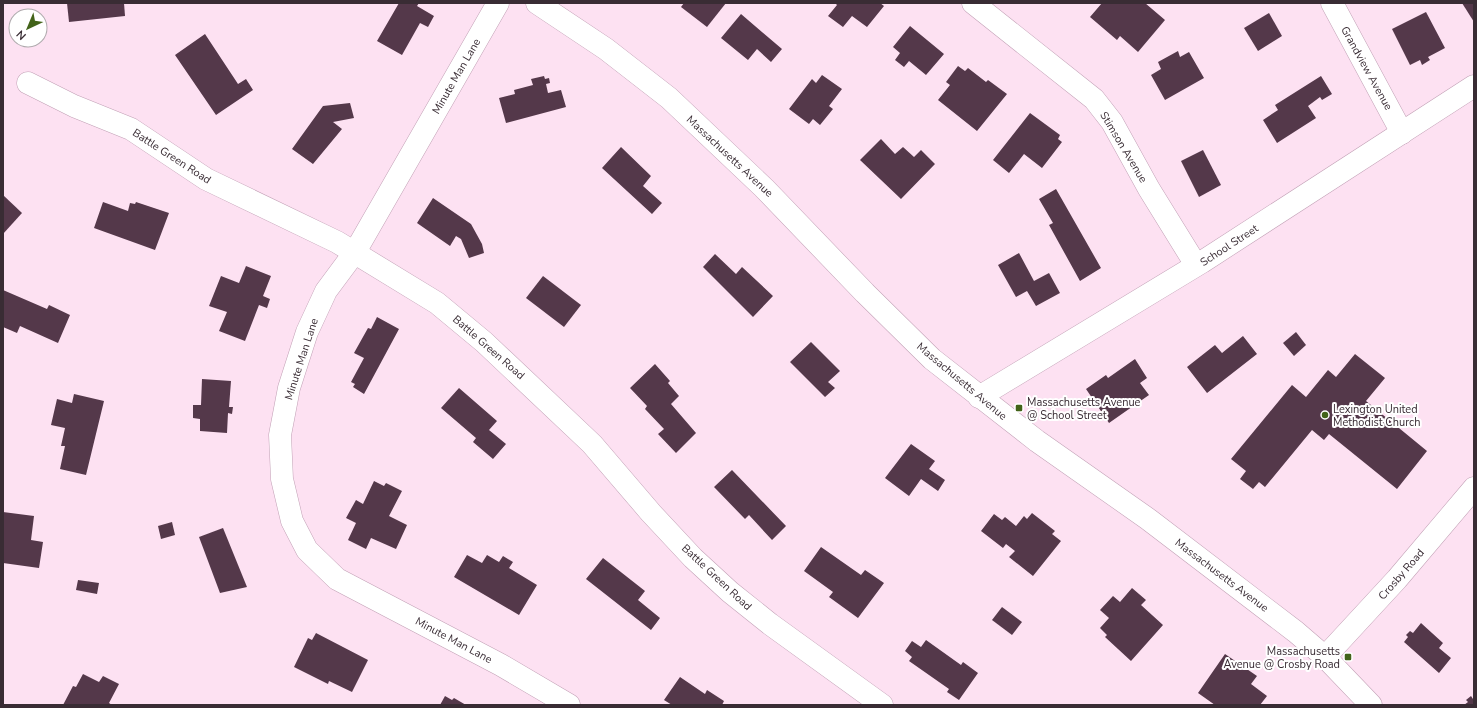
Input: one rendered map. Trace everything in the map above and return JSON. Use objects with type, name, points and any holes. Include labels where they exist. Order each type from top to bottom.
[{"type":"street","name":"Minute Man Lane","points":[[498,3],[355,252],[326,291],[307,332],[289,388],[280,435],[282,479],[292,522],[307,550],[337,579],[474,651],[569,705]]},
{"type":"street","name":"Massachusetts Avenue","points":[[537,3],[606,49],[669,98],[764,188],[932,359],[1037,441],[1148,519],[1296,632],[1325,657],[1371,705]]},
{"type":"street","name":"Stimson Avenue","points":[[973,3],[1094,99],[1112,122],[1149,188],[1196,265]]},
{"type":"street","name":"Grandview Avenue","points":[[1332,3],[1402,132]]},
{"type":"street","name":"Battle Green Road","points":[[28,84],[74,106],[131,129],[206,179],[337,242],[437,303],[484,342],[592,444],[651,513],[693,558],[730,592],[770,624],[882,705]]},
{"type":"street","name":"School Street","points":[[979,397],[1196,265],[1474,86]]},
{"type":"street","name":"Crosby Road","points":[[1325,657],[1398,578],[1474,488]]},
{"type":"building","points":[[67,3],[124,3],[125,16],[69,22]]},
{"type":"building","points":[[399,3],[419,3],[417,6],[434,16],[428,27],[420,23],[402,55],[377,41]]},
{"type":"building","points":[[684,3],[726,3],[707,27],[681,7]]},
{"type":"building","points":[[835,3],[880,3],[884,6],[867,27],[852,16],[843,27],[828,16],[837,5]]},
{"type":"building","points":[[1102,3],[1145,3],[1165,20],[1138,52],[1120,36],[1117,40],[1090,17]]},
{"type":"building","points":[[1462,3],[1474,3],[1474,22]]},
{"type":"building","points":[[1426,12],[1445,48],[1428,57],[1430,60],[1422,65],[1420,60],[1410,65],[1392,29]]},
{"type":"building","points":[[1269,13],[1282,36],[1258,51],[1244,28]]},
{"type":"building","points":[[741,14],[782,49],[771,62],[757,49],[748,60],[721,38]]},
{"type":"building","points":[[910,26],[944,54],[926,75],[909,61],[904,67],[895,60],[900,53],[893,47]]},
{"type":"building","points":[[205,34],[238,84],[246,79],[253,90],[216,115],[175,55]]},
{"type":"building","points":[[1178,51],[1180,57],[1189,52],[1204,78],[1165,100],[1151,75],[1161,69],[1158,62]]},
{"type":"building","points":[[958,66],[965,71],[968,68],[986,82],[988,80],[1007,94],[977,131],[938,100],[950,85],[946,82]]},
{"type":"building","points":[[822,75],[842,89],[829,106],[833,109],[820,125],[813,119],[809,124],[789,109],[812,79],[816,83]]},
{"type":"building","points":[[544,76],[545,79],[549,78],[550,83],[546,84],[548,93],[561,90],[566,107],[506,123],[499,98],[515,94],[514,90],[533,85],[531,79]]},
{"type":"building","points":[[1321,76],[1332,94],[1322,100],[1320,97],[1308,106],[1316,118],[1277,143],[1263,120],[1278,110],[1275,105]]},
{"type":"building","points":[[350,103],[354,118],[333,122],[342,129],[313,164],[292,149],[323,106]]},
{"type":"building","points":[[1030,113],[1060,135],[1058,139],[1062,142],[1042,168],[1024,154],[1009,173],[993,160]]},
{"type":"building","points":[[881,139],[895,154],[903,147],[914,157],[921,150],[935,164],[901,199],[860,160]]},
{"type":"building","points":[[621,147],[651,176],[643,186],[662,203],[652,214],[602,168]]},
{"type":"building","points":[[1203,150],[1221,185],[1199,197],[1181,161]]},
{"type":"building","points":[[1056,189],[1101,268],[1080,281],[1049,225],[1053,223],[1039,199]]},
{"type":"building","points":[[3,195],[22,213],[3,234]]},
{"type":"building","points":[[433,198],[471,224],[482,244],[484,253],[469,258],[461,239],[456,236],[450,246],[417,223]]},
{"type":"building","points":[[103,202],[128,211],[130,203],[135,204],[136,202],[169,213],[155,250],[94,228]]},
{"type":"building","points":[[1019,253],[1034,281],[1049,273],[1060,293],[1036,306],[1027,291],[1016,297],[998,265]]},
{"type":"building","points":[[715,254],[736,274],[742,267],[773,296],[753,317],[703,267]]},
{"type":"building","points":[[246,266],[271,276],[263,296],[270,299],[267,308],[259,305],[245,341],[219,331],[227,312],[209,306],[221,276],[239,283]]},
{"type":"building","points":[[543,276],[581,305],[564,327],[526,298]]},
{"type":"building","points":[[3,290],[47,309],[49,305],[70,315],[58,343],[20,326],[17,333],[3,327]]},
{"type":"building","points":[[377,317],[399,329],[364,394],[353,387],[355,384],[351,382],[364,358],[354,353],[368,328],[371,329]]},
{"type":"building","points":[[1296,332],[1306,345],[1294,356],[1283,343]]},
{"type":"building","points":[[1243,336],[1257,354],[1207,393],[1187,367],[1215,345],[1222,353]]},
{"type":"building","points":[[811,342],[840,371],[828,382],[835,388],[825,397],[790,362]]},
{"type":"building","name":"Lexington United Methodist Church","points":[[1355,354],[1385,378],[1366,401],[1427,451],[1397,489],[1329,434],[1324,440],[1312,430],[1265,487],[1259,482],[1253,489],[1240,479],[1246,471],[1231,459],[1292,385],[1306,397],[1328,370],[1336,377]]},
{"type":"building","points":[[1135,359],[1147,378],[1140,383],[1149,395],[1109,423],[1086,389],[1106,375],[1108,378]]},
{"type":"building","points":[[655,364],[670,381],[668,383],[679,396],[671,404],[696,433],[676,453],[658,434],[664,429],[645,409],[647,406],[630,388]]},
{"type":"building","points":[[202,379],[231,381],[229,407],[233,407],[232,414],[228,413],[227,433],[200,431],[200,419],[193,418],[193,405],[201,405]]},
{"type":"building","points":[[459,388],[497,421],[489,430],[506,444],[493,459],[473,442],[476,438],[441,408]]},
{"type":"building","points":[[74,394],[104,401],[86,475],[60,469],[65,446],[61,446],[65,428],[51,425],[57,399],[72,403]]},
{"type":"building","points":[[911,444],[935,461],[929,469],[945,480],[938,491],[921,479],[909,496],[885,478]]},
{"type":"building","points":[[732,470],[786,526],[772,540],[749,515],[745,519],[714,487]]},
{"type":"building","points":[[374,481],[384,486],[386,483],[402,491],[389,516],[407,525],[396,549],[371,538],[366,549],[348,540],[356,523],[346,518],[356,500],[363,504]]},
{"type":"building","points":[[3,512],[34,516],[31,540],[43,542],[39,568],[3,563]]},
{"type":"building","points":[[1032,513],[1055,531],[1052,534],[1061,541],[1033,576],[1009,557],[1015,551],[1006,544],[1003,548],[981,531],[994,514],[1002,520],[1005,517],[1016,526],[1024,516],[1027,519]]},
{"type":"building","points":[[172,522],[175,535],[161,539],[158,526]]},
{"type":"building","points":[[223,528],[247,587],[220,593],[199,537]]},
{"type":"building","points":[[821,547],[861,575],[865,570],[884,583],[858,618],[829,597],[833,592],[804,571]]},
{"type":"building","points":[[467,555],[482,563],[487,555],[499,562],[503,556],[513,562],[509,568],[537,585],[519,615],[454,577]]},
{"type":"building","points":[[603,558],[645,591],[638,600],[660,618],[651,630],[586,579]]},
{"type":"building","points":[[78,580],[99,583],[97,594],[76,590]]},
{"type":"building","points":[[1132,588],[1146,600],[1141,605],[1163,625],[1131,661],[1105,637],[1107,635],[1100,628],[1109,618],[1100,610],[1113,596],[1120,602]]},
{"type":"building","points":[[1002,607],[1022,622],[1012,635],[992,620]]},
{"type":"building","points":[[1421,623],[1443,643],[1439,648],[1451,658],[1439,673],[1404,642],[1408,637],[1406,635],[1410,631],[1413,633]]},
{"type":"building","points":[[316,633],[368,660],[352,692],[329,681],[328,684],[294,667],[308,638],[312,640]]},
{"type":"building","points":[[926,640],[961,665],[963,662],[978,673],[959,700],[947,692],[949,689],[909,661],[912,657],[905,651],[912,641],[921,647]]},
{"type":"building","points":[[1225,654],[1257,676],[1251,684],[1267,696],[1260,705],[1215,705],[1198,693]]},
{"type":"building","points":[[83,674],[99,682],[103,676],[119,684],[109,703],[112,705],[63,705],[73,686],[76,687]]},
{"type":"building","points":[[680,677],[705,694],[707,690],[724,701],[722,705],[672,705],[664,700]]},
{"type":"building","points":[[445,696],[452,700],[454,698],[466,705],[440,705]]},
{"type":"building","points":[[1471,696],[1473,699],[1474,698],[1474,705],[1464,705],[1468,702],[1466,700]]},
{"type":"place","name":"Massachusetts Avenue @ School Street","points":[[1019,408]]},
{"type":"place","name":"Lexington United Methodist Church","points":[[1325,415]]},
{"type":"place","name":"Massachusetts Avenue @ Crosby Road","points":[[1348,657]]}]
